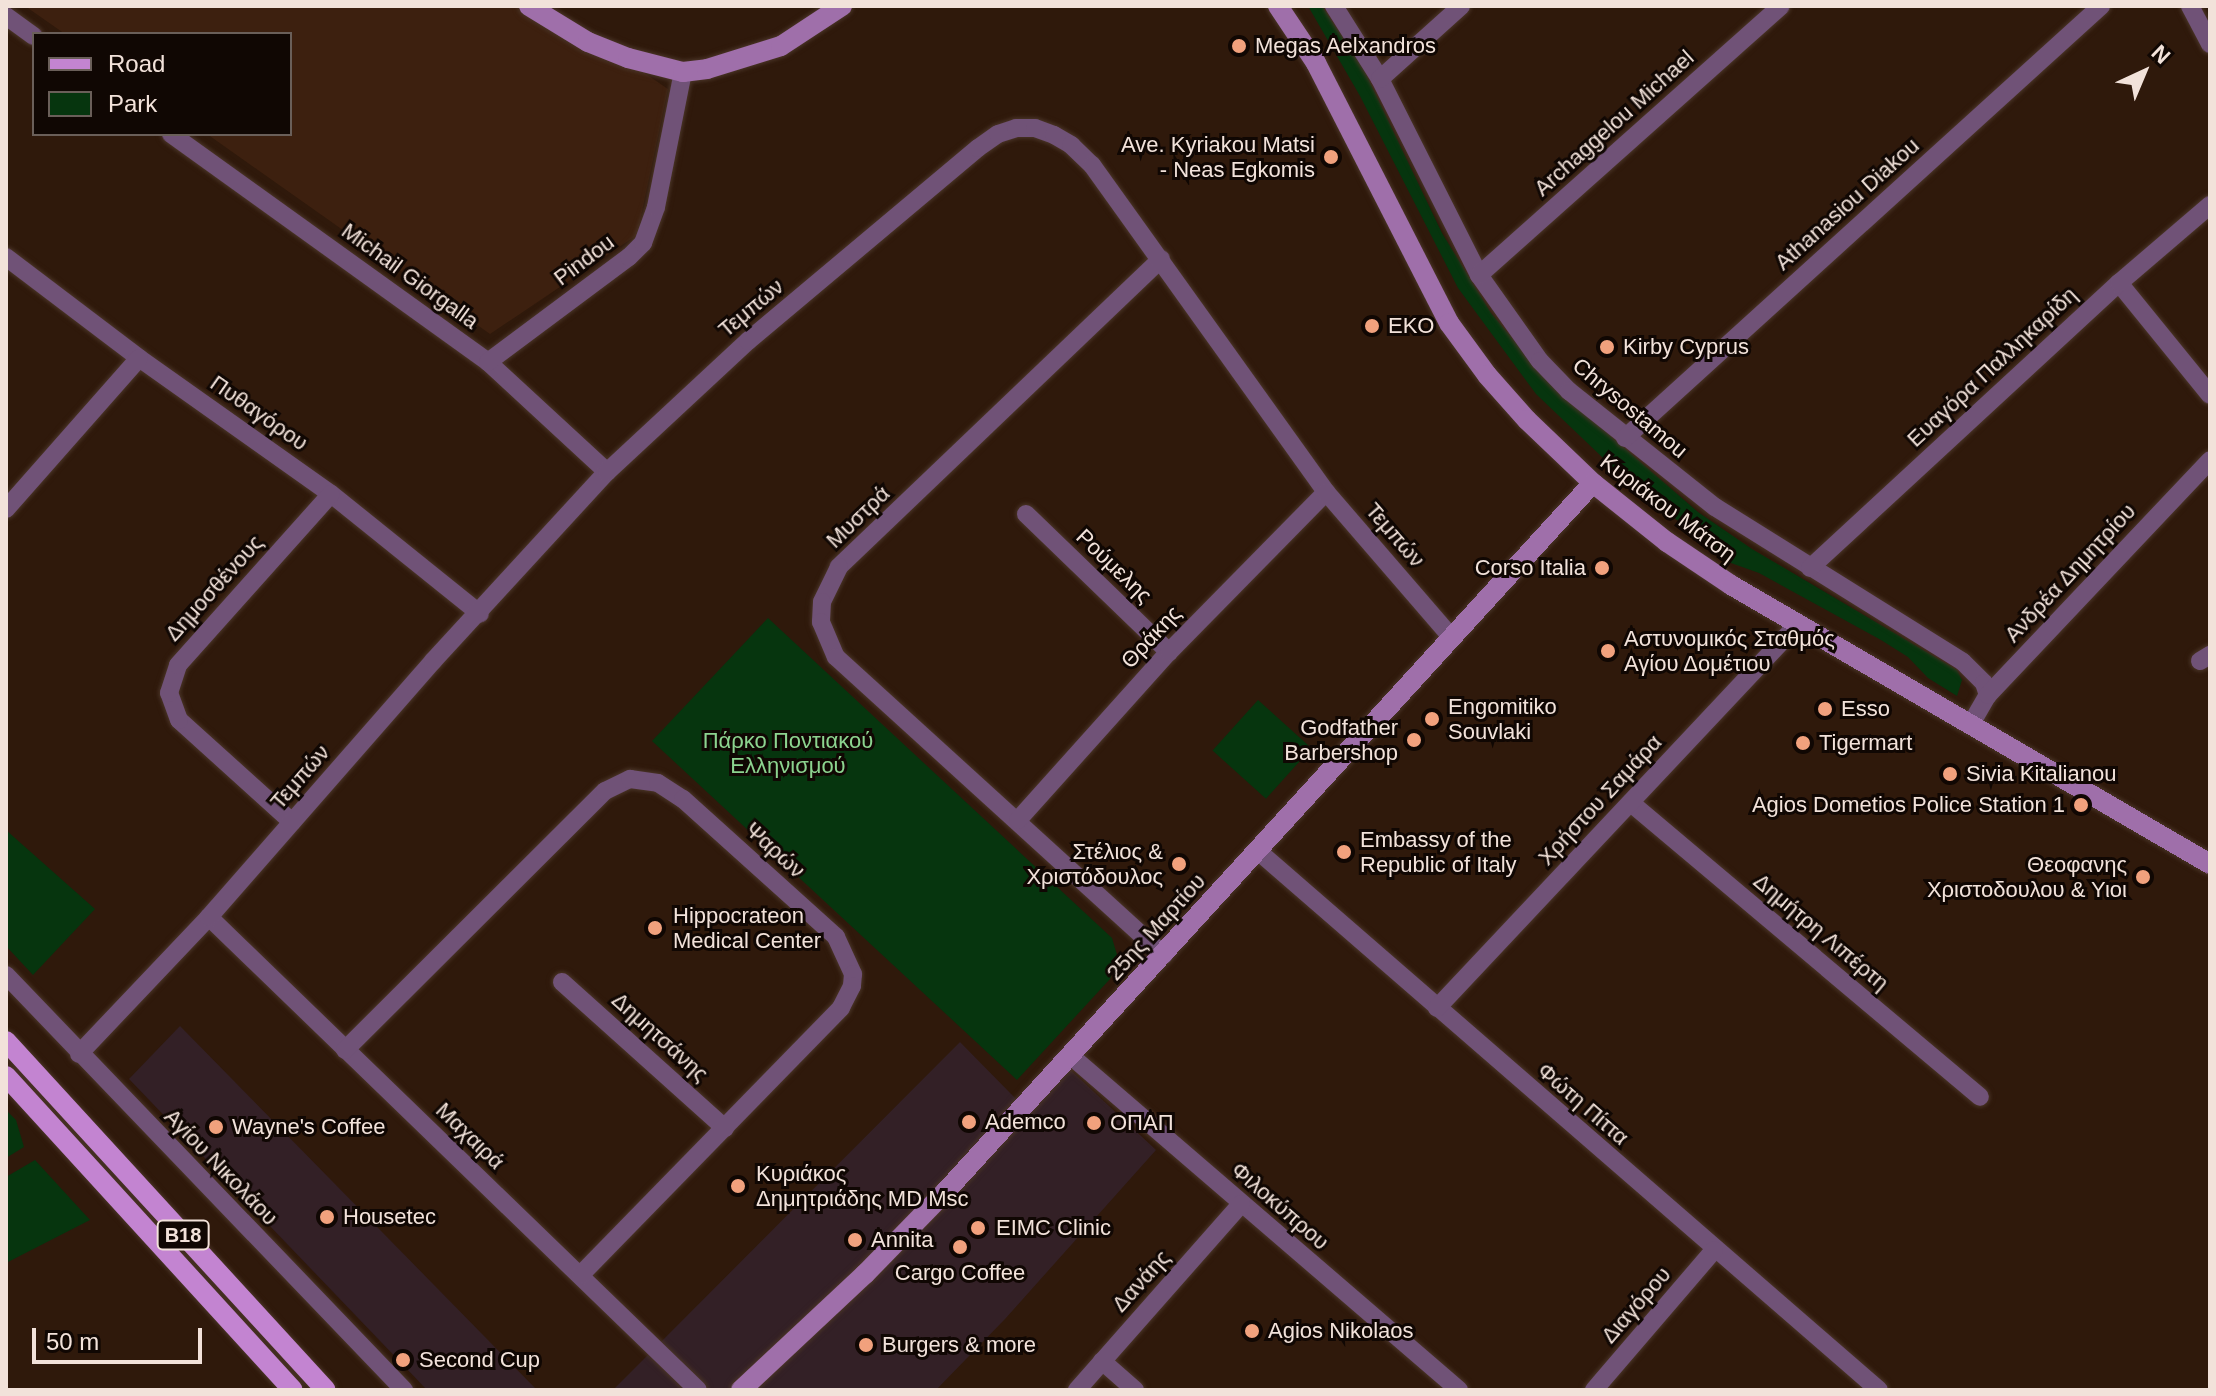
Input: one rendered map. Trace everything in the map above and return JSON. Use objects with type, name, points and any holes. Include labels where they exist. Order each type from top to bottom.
[{"type":"main road","name":"B18","points":[[6,1041],[326,1390]]},
{"type":"main road","name":"B18","points":[[6,1076],[293,1390]]},
{"type":"street","points":[[529,6],[588,42],[628,58],[683,72],[781,46],[842,6]]},
{"type":"street","name":"Κυριάκου Μάτση","points":[[1278,6],[1316,63],[1449,323],[1517,409],[1593,483],[1667,542],[1797,625],[2210,864]]},
{"type":"street","name":"Chrysostamou","points":[[1334,6],[1380,79],[1479,275],[1540,361],[1569,391],[1625,438],[1715,507],[1949,652],[1975,673],[1988,695]]},
{"type":"street","points":[[1380,79],[1461,6]]},
{"type":"street","name":"Archaggelou Michael","points":[[1479,275],[1781,6]]},
{"type":"street","name":"Athanasiou Diakou","points":[[1625,438],[2101,6]]},
{"type":"street","points":[[2190,6],[2210,44]]},
{"type":"street","points":[[6,16],[32,35]]},
{"type":"street","name":"Pindou","points":[[488,362],[629,257],[643,243],[656,207],[683,72]]},
{"type":"street","name":"Τεμπών","points":[[79,1054],[209,917],[433,661],[480,614],[607,472],[748,341],[998,134],[1016,128],[1035,128],[1071,145],[1092,165],[1326,492],[1451,637]]},
{"type":"street","name":"Michail Giorgalla","points":[[174,136],[488,362],[607,472]]},
{"type":"street","name":"Ευαγόρα Παλληκαρίδη","points":[[1810,568],[2119,283],[2210,205]]},
{"type":"street","name":"Πυθαγόρου","points":[[6,257],[139,358],[331,494],[480,614]]},
{"type":"street","name":"Μυστρά","points":[[1161,259],[839,567],[822,602],[824,631],[836,657],[1164,955]]},
{"type":"street","points":[[2119,283],[2210,395]]},
{"type":"street","points":[[6,509],[139,358]]},
{"type":"street","name":"Ανδρέα Δημητρίου","points":[[1971,724],[1988,695],[2210,460]]},
{"type":"street","name":"25ης Μαρτίου","points":[[741,1390],[865,1274],[1071,1056],[1593,483]]},
{"type":"street","name":"Θράκης","points":[[1018,820],[1169,652],[1326,492]]},
{"type":"street","name":"Δημοσθένους","points":[[292,822],[179,720],[169,693],[178,665],[331,494]]},
{"type":"street","name":"Ρούμελης","points":[[1026,514],[1169,652]]},
{"type":"street","name":"Χρήστου Σαμάρα","points":[[1437,1008],[1797,625]]},
{"type":"street","name":"Ψαρών","points":[[345,1050],[605,791],[630,779],[658,783],[683,799],[836,937],[853,974],[852,986],[841,1008],[580,1275]]},
{"type":"street","name":"Δημήτρη Λιπέρτη","points":[[1631,803],[1980,1097]]},
{"type":"street","name":"Φώτη Πίττα","points":[[1258,851],[1714,1250],[1879,1390]]},
{"type":"street","name":"Μαχαιρά","points":[[209,917],[698,1390]]},
{"type":"street","name":"Αγίου Νικολάου","points":[[6,975],[404,1390]]},
{"type":"street","name":"Δημητσάνης","points":[[562,982],[725,1128]]},
{"type":"street","name":"Φιλοκύπρου","points":[[1071,1056],[1459,1390]]},
{"type":"street","name":"Δανάης","points":[[1077,1390],[1241,1204]]},
{"type":"street","name":"Διαγόρου","points":[[1594,1390],[1714,1250]]},
{"type":"street","points":[[1102,1361],[1135,1390]]},
{"type":"shaded area","points":[[25,6],[546,6],[668,89],[637,235],[490,334],[210,136],[292,136],[292,32],[62,32]]},
{"type":"shaded area","points":[[180,1026],[537,1390],[427,1390],[129,1079]]},
{"type":"shaded area","points":[[960,1042],[1018,1101],[1061,1061],[1156,1150],[1005,1319],[936,1390],[613,1390]]},
{"type":"green space","points":[[1308,6],[1322,6],[1364,70],[1442,233],[1491,313],[1532,362],[1569,400],[1698,512],[1752,549],[1957,670],[1962,680],[1957,696],[1928,678],[1908,657],[1881,640],[1759,573],[1731,563],[1623,477],[1536,394],[1458,288],[1360,96]]},
{"type":"green space","name":"Πάρκο Ποντιακού Ελληνισμού","points":[[768,618],[1112,938],[1118,958],[1110,979],[1017,1080],[652,741]]},
{"type":"green space","points":[[1258,700],[1312,748],[1266,799],[1212,751]]},
{"type":"green space","points":[[6,830],[95,909],[33,975],[6,946]]},
{"type":"green space","points":[[6,1110],[16,1120],[24,1147],[6,1158]]},
{"type":"green space","points":[[35,1160],[90,1220],[6,1263],[6,1177]]},
{"type":"place","name":"Megas Aelxandros","points":[[1239,46]]},
{"type":"place","name":"Ave. Kyriakou Matsi - Neas Egkomis","points":[[1331,157]]},
{"type":"place","name":"EKO","points":[[1372,326]]},
{"type":"place","name":"Kirby Cyprus","points":[[1607,347]]},
{"type":"place","name":"Corso Italia","points":[[1602,568]]},
{"type":"place","name":"Αστυνομικός Σταθμός Αγίου Δομέτιου","points":[[1608,651]]},
{"type":"place","name":"Esso","points":[[1825,709]]},
{"type":"place","name":"Engomitiko Souvlaki","points":[[1432,719]]},
{"type":"place","name":"Godfather Barbershop","points":[[1414,740]]},
{"type":"place","name":"Tigermart","points":[[1803,743]]},
{"type":"place","name":"Sivia Kitalianou","points":[[1950,774]]},
{"type":"place","name":"Agios Dometios Police Station 1","points":[[2081,805]]},
{"type":"place","name":"Embassy of the Republic of Italy","points":[[1344,852]]},
{"type":"place","name":"Στέλιος & Χριστόδουλος","points":[[1179,864]]},
{"type":"place","name":"Θεοφανης Χριστοδουλου & Υιοι","points":[[2143,877]]},
{"type":"place","name":"Hippocrateon Medical Center","points":[[655,928]]},
{"type":"place","name":"Ademco","points":[[969,1122]]},
{"type":"place","name":"ΟΠΑΠ","points":[[1094,1123]]},
{"type":"place","name":"Wayne's Coffee","points":[[216,1127]]},
{"type":"place","name":"Κυριάκος Δημητριάδης MD Msc","points":[[738,1186]]},
{"type":"place","name":"Housetec","points":[[327,1217]]},
{"type":"place","name":"EIMC Clinic","points":[[978,1228]]},
{"type":"place","name":"Annita","points":[[855,1240]]},
{"type":"place","name":"Cargo Coffee","points":[[960,1247]]},
{"type":"place","name":"Agios Nikolaos","points":[[1252,1331]]},
{"type":"place","name":"Burgers & more","points":[[866,1345]]},
{"type":"place","name":"Second Cup","points":[[403,1360]]}]
